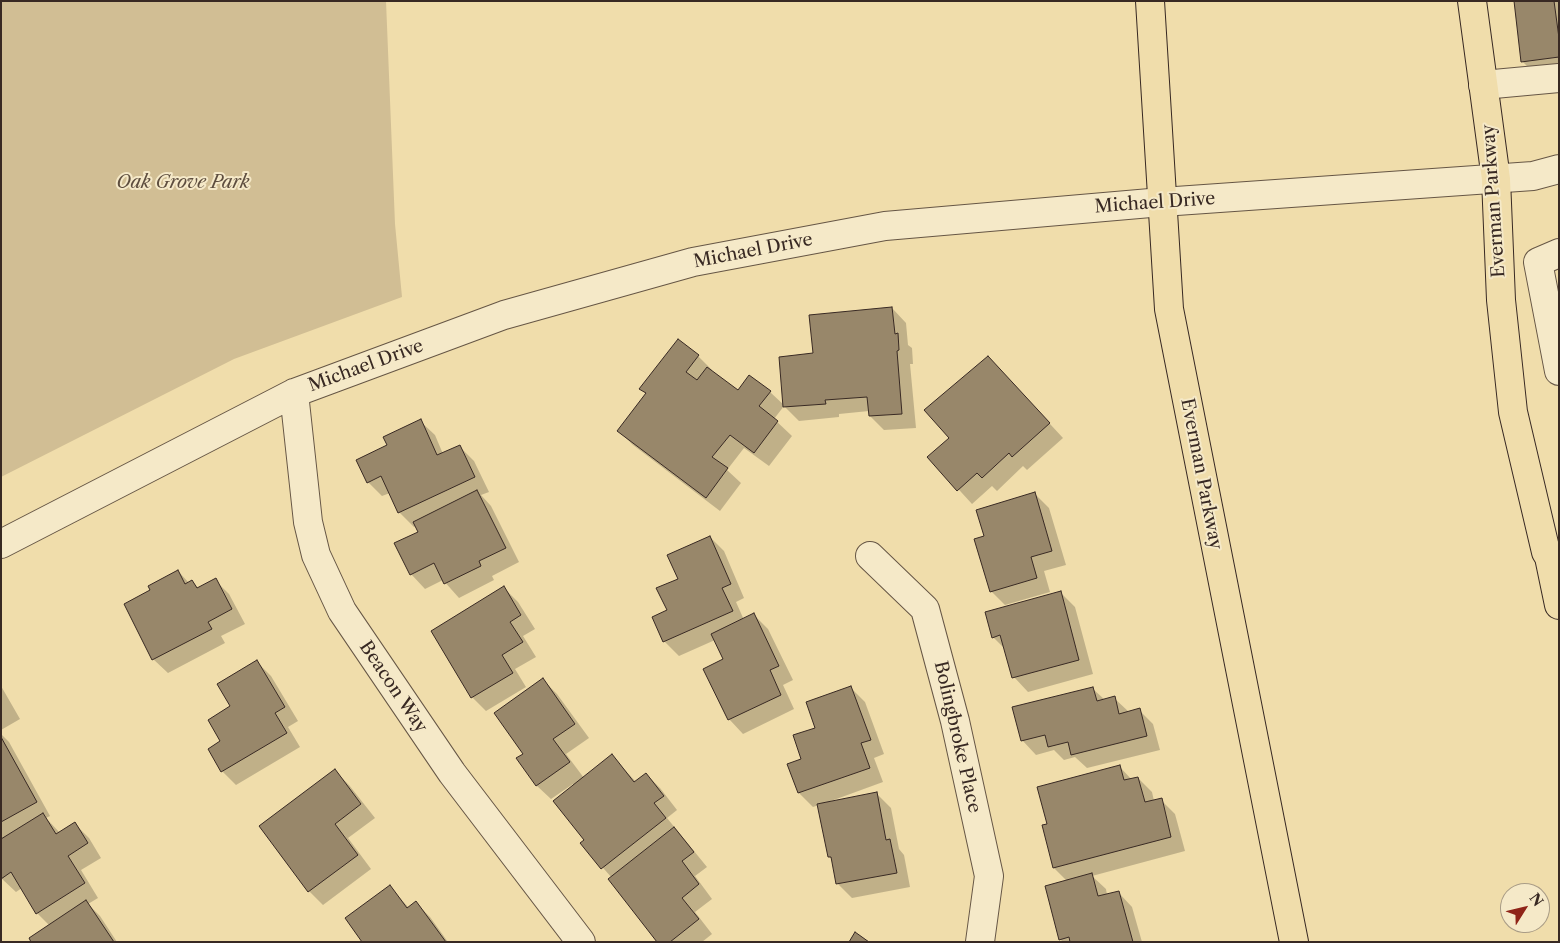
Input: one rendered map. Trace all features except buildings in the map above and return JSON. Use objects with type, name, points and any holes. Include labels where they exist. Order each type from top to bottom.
[{"type":"main road","name":"Everman Parkway","points":[[1150,1],[1169,309],[1294,942]]},
{"type":"main road","name":"Everman Parkway","points":[[1472,1],[1496,179],[1501,300],[1513,412],[1546,552],[1554,555],[1559,605]]},
{"type":"street","points":[[1483,85],[1559,78]]},
{"type":"street","name":"Michael Drive","points":[[1,544],[294,393],[504,315],[693,262],[885,226],[1162,202],[1533,176],[1559,169]]},
{"type":"street","points":[[1559,253],[1538,262],[1559,371]]},
{"type":"street","name":"Beacon Way","points":[[294,393],[308,522],[316,555],[342,611],[452,773],[581,942]]},
{"type":"street","name":"Bolingbroke Place","points":[[870,556],[925,609],[955,721],[988,876],[980,942]]},
{"type":"green space","name":"Oak Grove Park","points":[[1,1],[386,1],[395,224],[402,297],[234,359],[1,477]]}]
